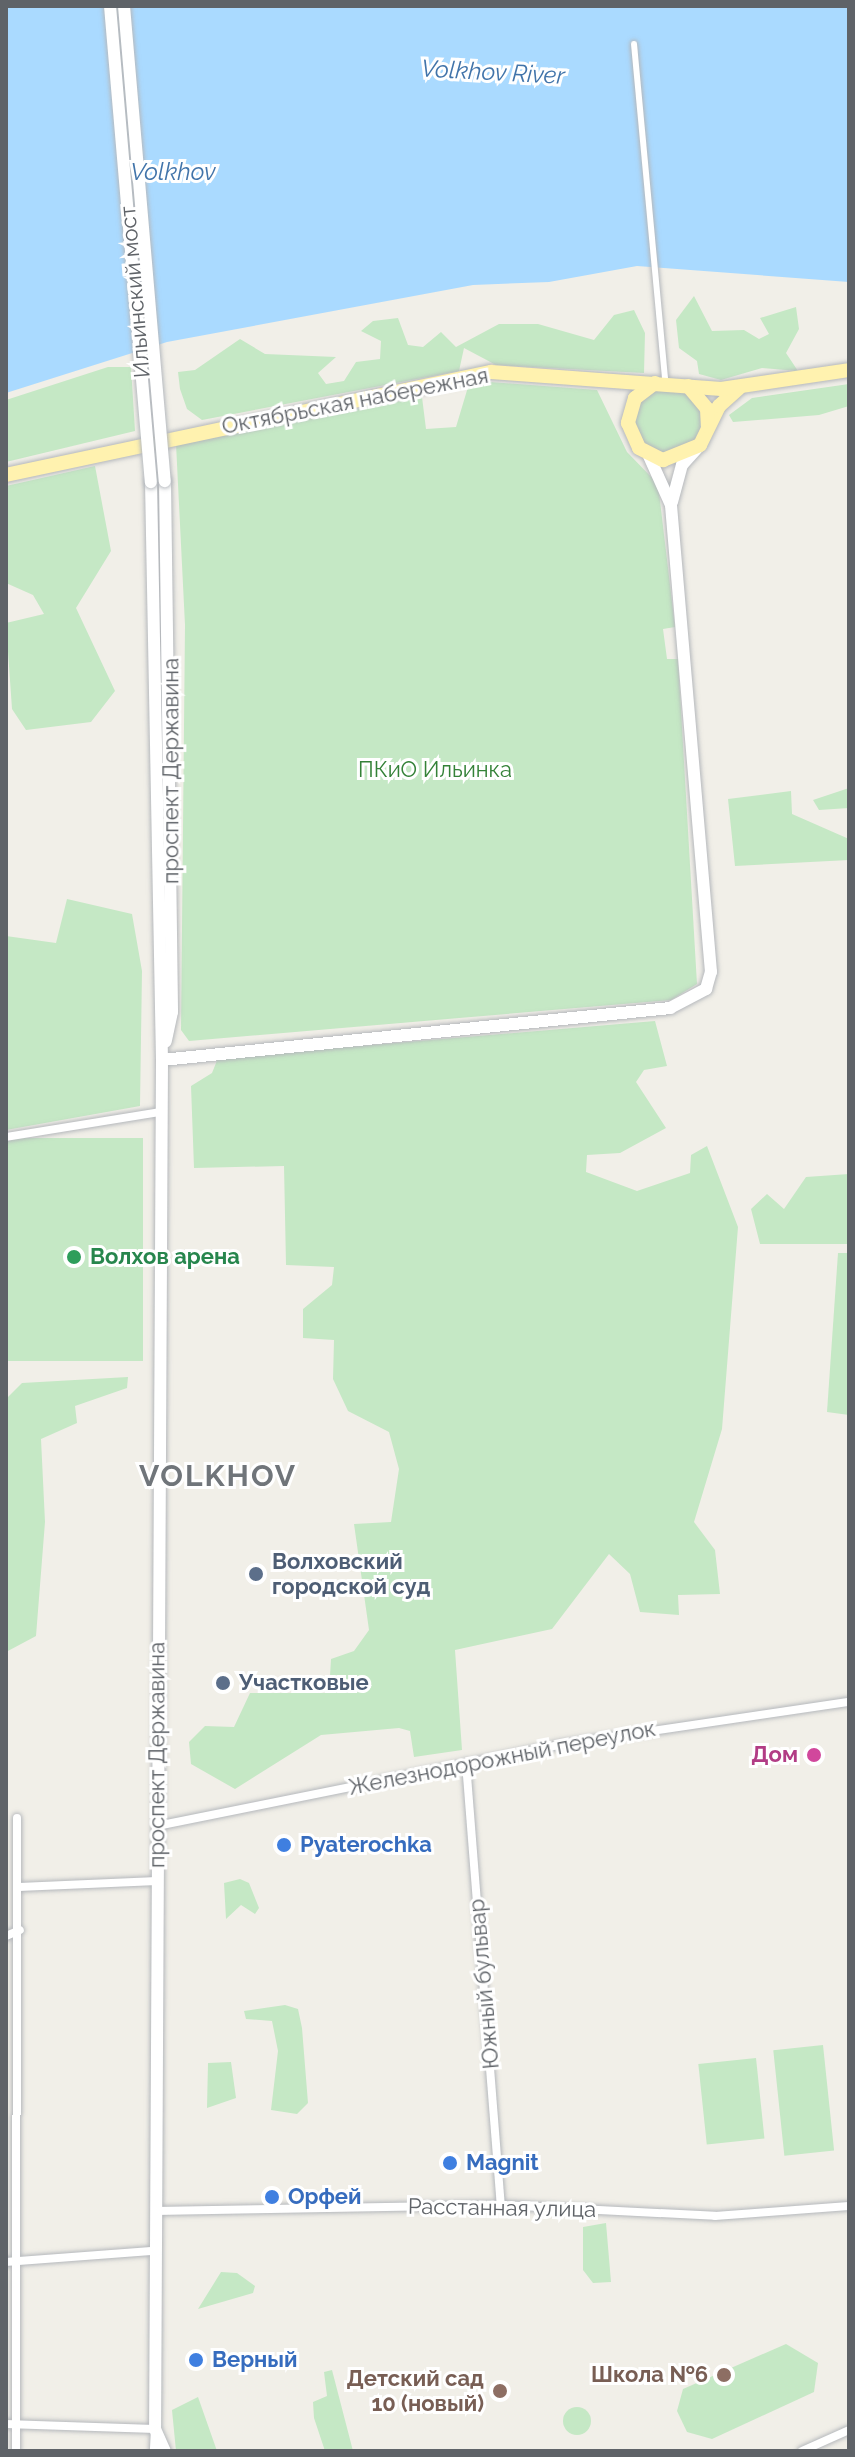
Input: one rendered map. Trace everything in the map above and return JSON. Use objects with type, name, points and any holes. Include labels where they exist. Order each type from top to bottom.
[{"type":"main road","name":"Ильинский мост","points":[[110,6],[151,482]]},
{"type":"main road","name":"Ильинский мост","points":[[124,6],[165,481]]},
{"type":"main road","name":"Октябрьская набережная","points":[[6,475],[491,372],[739,388],[849,370]]},
{"type":"main road","points":[[162,1060],[670,1008],[706,989],[711,972],[671,505],[649,456],[632,436],[630,410],[613,389],[594,381]]},
{"type":"main road","points":[[630,410],[660,382]]},
{"type":"main road","points":[[685,384],[699,394],[708,426]]},
{"type":"main road","points":[[671,505],[682,465],[700,445],[708,426],[739,388]]},
{"type":"main road","points":[[649,456],[677,460],[700,445]]},
{"type":"main road","name":"проспект Державина","points":[[162,1060],[172,1012],[165,481]]},
{"type":"main road","name":"проспект Державина","points":[[151,482],[162,1060],[155,2429]]},
{"type":"main road","points":[[155,2429],[165,2451]]},
{"type":"street","points":[[634,44],[660,382]]},
{"type":"street","points":[[6,1137],[160,1112]]},
{"type":"street","name":"Железнодорожный переулок","points":[[157,1826],[466,1763],[849,1702]]},
{"type":"street","name":"Южный бульвар","points":[[466,1763],[501,2205]]},
{"type":"street","points":[[16,2451],[10,2424],[10,2262],[20,1930],[17,1818]]},
{"type":"street","points":[[6,1865],[18,1865]]},
{"type":"street","points":[[19,1887],[157,1881]]},
{"type":"street","points":[[6,1936],[20,1930]]},
{"type":"street","name":"Расстанная улица","points":[[154,2211],[501,2205],[715,2216],[849,2206]]},
{"type":"street","points":[[10,2262],[154,2251]]},
{"type":"street","points":[[10,2424],[155,2429]]},
{"type":"street","name":"проспект Державина","points":[[154,2451],[155,2429]]},
{"type":"street","points":[[802,2451],[849,2430]]},
{"type":"green space","points":[[694,296],[712,331],[744,330],[759,339],[769,334],[760,318],[796,307],[799,329],[786,353],[798,371],[762,368],[721,380],[699,374],[697,361],[679,348],[676,320]]},
{"type":"green space","points":[[634,310],[645,333],[644,373],[496,365],[464,348],[459,371],[202,420],[187,409],[180,389],[178,372],[195,370],[240,339],[265,354],[336,357],[318,373],[326,384],[344,381],[356,362],[380,359],[381,341],[361,331],[373,321],[398,318],[408,345],[423,347],[441,332],[456,347],[499,324],[538,324],[594,340],[614,315]]},
{"type":"green space","points":[[108,367],[131,367],[135,431],[6,462],[6,400]]},
{"type":"green space","name":"ПКиО Ильинка","points":[[490,382],[597,390],[627,452],[658,484],[675,627],[663,629],[667,659],[678,659],[697,984],[671,1000],[189,1041],[181,1030],[185,625],[176,444],[422,397],[426,429],[456,427],[468,387]]},
{"type":"green space","points":[[849,384],[849,406],[819,415],[733,422],[729,415],[752,398]]},
{"type":"green space","points":[[668,388],[691,398],[701,421],[691,444],[668,454],[645,444],[635,421],[645,398]]},
{"type":"green space","points":[[95,466],[111,551],[76,608],[115,691],[91,722],[26,730],[12,709],[6,623],[44,614],[33,595],[6,583],[6,486]]},
{"type":"green space","points":[[849,788],[849,808],[819,810],[813,800]]},
{"type":"green space","points":[[791,791],[792,814],[849,839],[849,860],[735,866],[728,799]]},
{"type":"green space","points":[[67,899],[132,914],[142,971],[140,1106],[6,1130],[6,936],[56,943]]},
{"type":"green space","points":[[655,1021],[667,1066],[644,1070],[636,1082],[666,1128],[620,1153],[587,1155],[586,1172],[637,1191],[690,1173],[691,1155],[707,1146],[738,1227],[722,1429],[694,1522],[715,1550],[720,1594],[678,1595],[679,1615],[640,1612],[630,1574],[609,1554],[552,1629],[455,1650],[462,1750],[414,1757],[410,1731],[399,1728],[321,1735],[235,1789],[191,1764],[189,1742],[205,1726],[234,1727],[250,1693],[329,1693],[331,1659],[354,1651],[369,1630],[354,1524],[391,1522],[399,1469],[389,1432],[348,1411],[333,1379],[334,1340],[303,1338],[303,1309],[332,1285],[334,1267],[286,1265],[284,1166],[194,1168],[191,1086],[212,1073],[218,1058]]},
{"type":"green space","name":"Волхов арена","points":[[6,1138],[143,1138],[143,1361],[6,1361]]},
{"type":"green space","points":[[849,1174],[849,1244],[760,1244],[751,1209],[767,1194],[784,1209],[806,1177]]},
{"type":"green space","points":[[838,1253],[849,1253],[849,1415],[827,1412]]},
{"type":"green space","points":[[128,1377],[127,1388],[75,1406],[77,1423],[41,1439],[45,1522],[36,1636],[6,1652],[6,1399],[22,1383]]},
{"type":"green space","points":[[240,1879],[249,1883],[259,1908],[255,1914],[241,1905],[226,1919],[224,1883]]},
{"type":"green space","points":[[285,2005],[298,2009],[302,2028],[308,2103],[297,2114],[271,2110],[278,2051],[272,2021],[246,2019],[244,2011]]},
{"type":"green space","points":[[823,2045],[834,2150],[784,2156],[773,2050]]},
{"type":"green space","points":[[756,2058],[764,2139],[707,2145],[698,2064]]},
{"type":"green space","points":[[231,2062],[236,2098],[207,2108],[208,2063]]},
{"type":"green space","points":[[606,2223],[611,2282],[593,2283],[583,2270],[583,2227]]},
{"type":"green space","points":[[221,2272],[237,2273],[255,2286],[253,2293],[198,2309]]},
{"type":"green space","points":[[786,2344],[818,2363],[814,2392],[712,2439],[687,2432],[677,2411],[683,2389]]},
{"type":"green space","points":[[332,2370],[353,2451],[325,2451],[314,2418],[313,2402],[327,2396],[324,2372]]},
{"type":"green space","points":[[198,2397],[217,2451],[176,2451],[172,2410]]},
{"type":"green space","points":[[577,2407],[587,2411],[591,2421],[587,2431],[577,2435],[567,2431],[563,2421],[567,2411]]},
{"type":"water","name":"Volkhov","points":[[6,6],[849,6],[849,282],[637,266],[549,282],[473,285],[167,342],[6,393]]},
{"type":"place","name":"Волхов арена","points":[[74,1257]]},
{"type":"place","name":"Волховский городской суд","points":[[256,1574]]},
{"type":"place","name":"Участковые","points":[[223,1683]]},
{"type":"place","name":"Дом","points":[[814,1755]]},
{"type":"place","name":"Pyaterochka","points":[[284,1845]]},
{"type":"place","name":"Magnit","points":[[450,2163]]},
{"type":"place","name":"Орфей","points":[[272,2197]]},
{"type":"place","name":"Верный","points":[[196,2360]]},
{"type":"place","name":"Школа №6","points":[[724,2375]]},
{"type":"place","name":"Детский сад 10 (новый)","points":[[500,2391]]},
{"type":"district","name":"VOLKHOV","points":[[218,1476]]},
{"type":"water label","name":"Volkhov River","points":[[493,72]]}]
